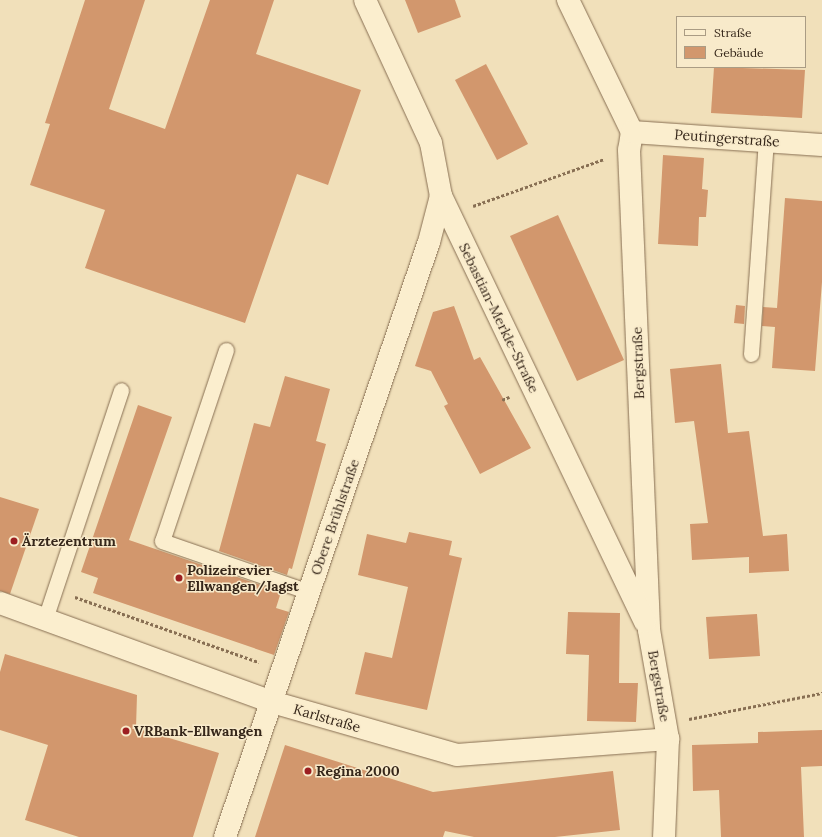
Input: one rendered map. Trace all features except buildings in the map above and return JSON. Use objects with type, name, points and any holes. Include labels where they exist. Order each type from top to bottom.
[{"type":"street","name":"Sebastian-Merkle-Straße","points":[[365,0],[431,143],[445,206],[649,630]]},
{"type":"street","points":[[568,0],[632,132]]},
{"type":"street","name":"Peutingerstraße","points":[[632,132],[822,145]]},
{"type":"street","name":"Bergstraße","points":[[632,132],[629,150],[649,630],[667,732]]},
{"type":"street","name":"Obere Brühlstraße","points":[[225,837],[429,242],[445,206]]},
{"type":"street","name":"Karlstraße","points":[[0,603],[272,702],[457,755],[667,732]]},
{"type":"street","points":[[664,837],[667,732]]},
{"type":"lane","points":[[750,354],[766,140]]},
{"type":"lane","points":[[226,350],[162,541],[309,592]]},
{"type":"lane","points":[[45,619],[121,390]]},
{"type":"path","points":[[445,206],[606,158]]},
{"type":"path","points":[[55,590],[282,670]]},
{"type":"path","points":[[667,732],[822,692]]},
{"type":"place","name":"Ärztezentrum","points":[[14,541]]},
{"type":"place","name":"Polizeirevier Ellwangen/Jagst","points":[[179,578]]},
{"type":"place","name":"VRBank-Ellwangen","points":[[126,731]]},
{"type":"place","name":"Regina 2000","points":[[308,771]]}]
